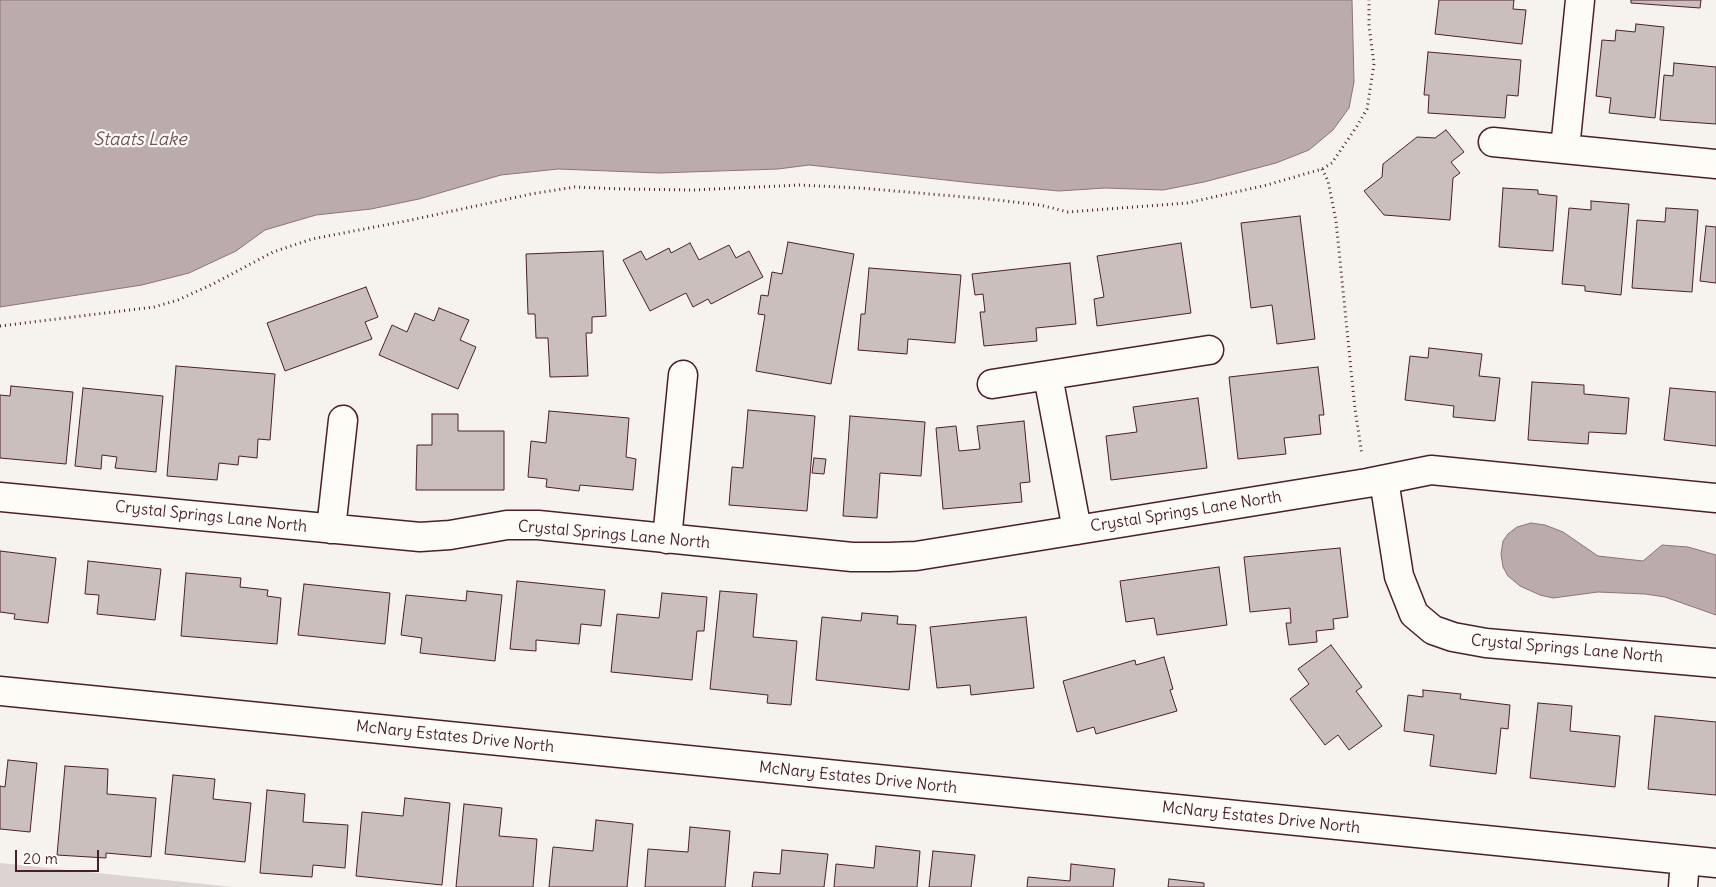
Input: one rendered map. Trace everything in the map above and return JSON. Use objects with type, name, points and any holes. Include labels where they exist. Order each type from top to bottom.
[{"type":"street","points":[[1565,149],[1580,0]]},
{"type":"street","points":[[1493,142],[1716,164]]},
{"type":"street","points":[[992,384],[1209,350]]},
{"type":"street","points":[[667,538],[683,375]]},
{"type":"street","name":"Crystal Springs Lane North","points":[[1048,376],[1077,530]]},
{"type":"street","points":[[331,529],[343,420]]},
{"type":"street","name":"Crystal Springs Lane North","points":[[0,497],[420,538],[507,526],[538,525],[852,558],[916,556],[1375,481],[1431,470],[1716,498]]},
{"type":"street","name":"Crystal Springs Lane North","points":[[1375,481],[1399,576],[1414,614],[1433,630],[1453,637],[1486,643],[1716,663]]},
{"type":"street","name":"McNary Estates Drive North","points":[[0,691],[1716,863]]},
{"type":"street","points":[[1683,887],[1685,860]]},
{"type":"path","points":[[0,326],[154,307],[178,300],[213,284],[272,252],[312,239],[531,194],[576,187],[623,190],[692,190],[800,185],[860,188],[1040,205],[1068,212],[1187,203],[1267,185],[1322,169],[1332,163],[1342,150],[1366,109],[1374,64],[1369,26],[1369,0]]},
{"type":"path","points":[[1322,169],[1328,181],[1336,220],[1355,409],[1375,481]]},
{"type":"shaded area","points":[[0,863],[233,887],[0,887]]},
{"type":"water","name":"Staats Lake","points":[[0,0],[1352,0],[1354,82],[1349,108],[1333,130],[1309,150],[1276,163],[1204,182],[1163,190],[1105,188],[1059,191],[809,165],[778,169],[659,173],[558,169],[501,175],[419,199],[371,209],[316,215],[265,230],[236,251],[189,273],[142,285],[0,307]]},
{"type":"water","points":[[1531,523],[1545,525],[1563,532],[1598,556],[1643,561],[1662,545],[1688,547],[1716,555],[1716,615],[1665,597],[1645,594],[1598,592],[1553,598],[1540,595],[1520,586],[1508,576],[1503,567],[1501,554],[1503,541],[1517,527]]},
{"type":"building","points":[[1439,0],[1514,0],[1513,9],[1526,10],[1522,44],[1435,34]]},
{"type":"building","points":[[1631,0],[1701,0],[1700,8],[1631,3]]},
{"type":"building","points":[[1636,24],[1664,27],[1655,118],[1609,113],[1611,98],[1596,96],[1602,40],[1615,41],[1616,30],[1635,32]]},
{"type":"building","points":[[1428,52],[1521,60],[1518,96],[1507,95],[1505,118],[1428,113],[1429,95],[1424,95]]},
{"type":"building","points":[[1674,63],[1716,67],[1716,124],[1660,120],[1664,75],[1673,76]]},
{"type":"building","points":[[1446,130],[1464,152],[1451,162],[1460,173],[1453,178],[1450,220],[1384,215],[1364,191],[1382,177],[1383,164],[1417,137],[1435,138]]},
{"type":"building","points":[[1503,188],[1538,190],[1538,194],[1557,196],[1553,251],[1499,247]]},
{"type":"building","points":[[1591,201],[1629,204],[1621,295],[1585,291],[1585,286],[1562,284],[1569,208],[1591,210]]},
{"type":"building","points":[[1666,208],[1698,210],[1692,292],[1632,288],[1637,220],[1665,222]]},
{"type":"building","points":[[1300,216],[1315,339],[1277,344],[1272,305],[1251,308],[1241,223]]},
{"type":"building","points":[[1706,226],[1716,227],[1716,283],[1700,281]]},
{"type":"building","points":[[788,242],[854,254],[831,384],[756,371],[765,315],[758,314],[761,295],[768,296],[772,272],[782,274]]},
{"type":"building","points":[[690,243],[699,260],[729,245],[736,258],[749,251],[763,277],[711,304],[708,299],[693,307],[686,293],[650,311],[623,260],[641,251],[646,260],[669,248],[671,253]]},
{"type":"building","points":[[1181,243],[1191,313],[1097,326],[1094,299],[1104,297],[1097,256]]},
{"type":"building","points":[[603,251],[606,316],[592,317],[592,333],[586,333],[588,376],[550,377],[548,338],[536,338],[535,314],[528,314],[526,254]]},
{"type":"building","points":[[1070,263],[1076,324],[1036,328],[1037,341],[984,346],[980,312],[985,312],[983,294],[975,295],[972,274]]},
{"type":"building","points":[[869,268],[961,275],[955,343],[908,339],[907,354],[858,350],[861,314],[865,314]]},
{"type":"building","points":[[366,287],[378,317],[365,322],[372,339],[285,371],[267,323]]},
{"type":"building","points":[[439,308],[469,320],[460,340],[476,347],[458,389],[379,355],[392,325],[407,332],[415,313],[434,321]]},
{"type":"building","points":[[1429,348],[1482,354],[1479,376],[1500,378],[1495,421],[1453,417],[1454,406],[1405,400],[1410,356],[1428,358]]},
{"type":"building","points":[[176,366],[275,374],[270,440],[258,439],[257,458],[239,456],[238,465],[219,463],[217,480],[167,476]]},
{"type":"building","points":[[1318,367],[1324,415],[1319,415],[1321,434],[1284,438],[1286,454],[1238,459],[1229,377]]},
{"type":"building","points":[[1532,382],[1584,385],[1584,394],[1629,398],[1626,434],[1589,432],[1588,444],[1528,440]]},
{"type":"building","points":[[11,386],[73,392],[66,464],[0,458],[0,395],[10,396]]},
{"type":"building","points":[[83,388],[163,396],[156,472],[115,468],[117,457],[102,455],[101,469],[75,466]]},
{"type":"building","points":[[1670,388],[1716,392],[1716,446],[1664,440]]},
{"type":"building","points":[[1198,398],[1207,468],[1111,480],[1106,436],[1137,432],[1133,407]]},
{"type":"building","points":[[748,410],[815,416],[807,511],[729,505],[732,467],[743,468]]},
{"type":"building","points":[[549,411],[629,418],[626,457],[636,459],[633,490],[580,485],[579,491],[546,487],[547,479],[528,477],[531,441],[546,443]]},
{"type":"building","points":[[432,414],[458,414],[458,431],[504,431],[504,490],[416,490],[417,445],[432,445]]},
{"type":"building","points":[[850,416],[925,422],[921,476],[880,473],[877,518],[843,516]]},
{"type":"building","points":[[1024,421],[1030,482],[1020,483],[1022,502],[943,509],[936,428],[956,426],[959,451],[980,449],[977,426]]},
{"type":"building","points":[[814,458],[826,459],[824,474],[812,473]]},
{"type":"building","points":[[1340,548],[1348,617],[1333,619],[1334,629],[1316,631],[1317,642],[1289,645],[1286,623],[1291,623],[1290,608],[1250,612],[1244,557]]},
{"type":"building","points":[[0,551],[56,558],[48,623],[14,619],[15,614],[0,612]]},
{"type":"building","points":[[88,561],[161,569],[155,620],[97,614],[99,595],[85,594]]},
{"type":"building","points":[[1219,567],[1227,625],[1157,635],[1154,618],[1126,622],[1120,581]]},
{"type":"building","points":[[186,573],[241,578],[240,587],[268,590],[267,596],[281,598],[277,644],[181,636]]},
{"type":"building","points":[[517,581],[605,590],[601,626],[581,624],[579,644],[536,640],[536,651],[510,649]]},
{"type":"building","points":[[304,584],[390,593],[385,644],[298,635]]},
{"type":"building","points":[[467,591],[502,595],[495,661],[420,653],[422,638],[401,635],[406,595],[466,601]]},
{"type":"building","points":[[720,591],[757,594],[753,637],[797,641],[791,705],[767,703],[768,695],[710,689]]},
{"type":"building","points":[[662,593],[707,597],[704,631],[697,631],[692,680],[611,672],[617,614],[659,618]]},
{"type":"building","points":[[862,613],[898,616],[897,624],[916,625],[909,690],[816,680],[822,617],[861,621]]},
{"type":"building","points":[[1026,617],[1034,688],[971,695],[970,685],[937,688],[930,627]]},
{"type":"building","points":[[1331,645],[1362,687],[1356,691],[1382,726],[1349,750],[1338,735],[1325,745],[1290,699],[1309,684],[1298,669]]},
{"type":"building","points":[[1164,657],[1173,689],[1170,690],[1177,711],[1096,734],[1094,727],[1077,732],[1063,681],[1135,660],[1136,665]]},
{"type":"building","points":[[1423,690],[1461,694],[1460,699],[1510,705],[1508,729],[1501,728],[1496,774],[1430,766],[1434,735],[1404,731],[1408,695],[1423,697]]},
{"type":"building","points":[[1538,703],[1572,706],[1570,731],[1620,736],[1615,787],[1530,778]]},
{"type":"building","points":[[1655,716],[1716,722],[1716,795],[1648,789]]},
{"type":"building","points":[[8,760],[37,763],[30,832],[0,829],[0,786],[5,787]]},
{"type":"building","points":[[65,766],[108,769],[107,794],[156,798],[151,857],[106,853],[106,858],[57,855]]},
{"type":"building","points":[[173,775],[215,779],[213,799],[251,803],[245,862],[165,854]]},
{"type":"building","points":[[267,790],[305,794],[303,822],[348,825],[345,868],[313,865],[312,877],[260,873]]},
{"type":"building","points":[[405,798],[450,803],[442,885],[356,876],[362,812],[403,816]]},
{"type":"building","points":[[464,804],[502,808],[499,836],[537,839],[533,887],[456,887]]},
{"type":"building","points":[[596,820],[633,824],[627,887],[549,887],[553,847],[593,851]]},
{"type":"building","points":[[690,827],[730,831],[725,887],[645,887],[648,849],[688,852]]},
{"type":"building","points":[[876,846],[920,851],[917,887],[834,887],[836,864],[874,868]]},
{"type":"building","points":[[782,850],[828,854],[824,887],[752,887],[754,872],[780,874]]},
{"type":"building","points":[[933,851],[975,855],[971,887],[929,887]]},
{"type":"building","points":[[1071,864],[1115,869],[1113,887],[1027,887],[1028,877],[1070,881]]},
{"type":"building","points":[[1169,879],[1204,883],[1204,887],[1168,887]]}]
